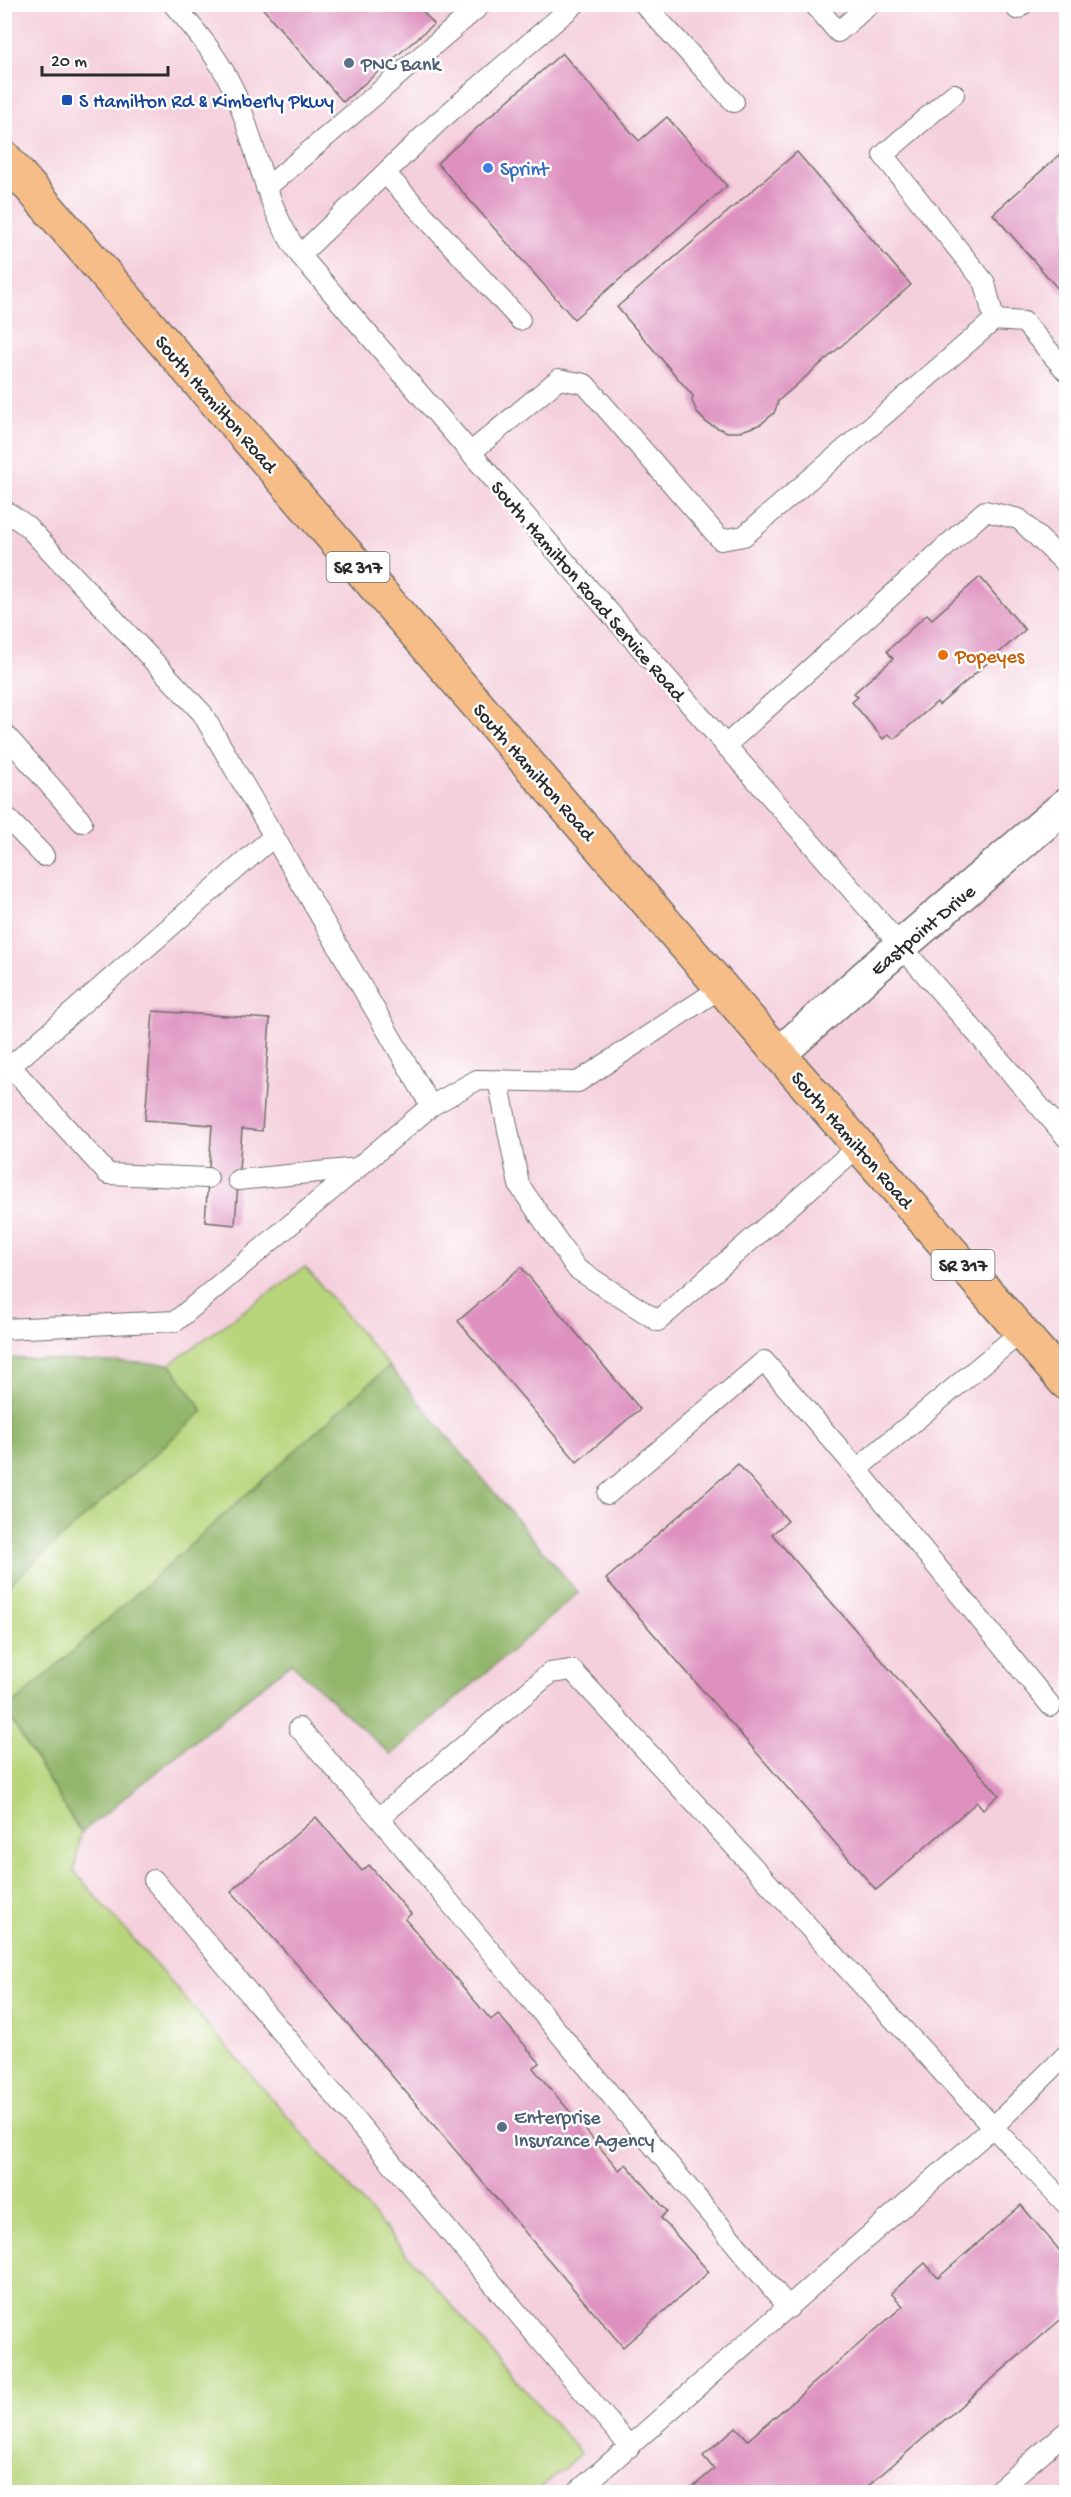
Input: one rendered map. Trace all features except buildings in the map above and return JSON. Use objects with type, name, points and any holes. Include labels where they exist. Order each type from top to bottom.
[{"type":"main road","name":"South Hamilton Road","points":[[4,157],[1066,1383]]},
{"type":"street","name":"Eastpoint Drive","points":[[779,1054],[1066,805]]},
{"type":"lane","name":"South Hamilton Road Service Road","points":[[173,4],[208,45],[238,100],[266,188],[291,243],[300,255],[725,746],[902,945],[1066,1137]]},
{"type":"lane","points":[[300,255],[437,123],[575,4]]},
{"type":"lane","points":[[644,4],[734,102]]},
{"type":"lane","points":[[814,4],[838,32],[870,4]]},
{"type":"lane","points":[[1014,4],[1017,9],[1023,4]]},
{"type":"lane","points":[[266,188],[472,8]]},
{"type":"lane","points":[[954,94],[883,155],[985,283],[994,320]]},
{"type":"lane","points":[[385,173],[520,320]]},
{"type":"lane","points":[[470,453],[559,379],[585,384],[721,540],[744,536],[994,320],[1024,322],[1066,371]]},
{"type":"lane","points":[[4,510],[27,526],[202,713],[431,1106]]},
{"type":"lane","points":[[725,746],[986,511],[1019,519],[1066,564]]},
{"type":"lane","points":[[4,733],[82,822]]},
{"type":"lane","points":[[4,815],[44,856]]},
{"type":"lane","points":[[208,1178],[108,1174],[8,1070],[274,836]]},
{"type":"lane","points":[[4,1329],[176,1321],[431,1106],[477,1080],[578,1082],[722,987]]},
{"type":"lane","points":[[498,1080],[519,1185],[577,1269],[658,1321],[859,1146]]},
{"type":"lane","points":[[238,1180],[358,1168]]},
{"type":"lane","points":[[858,1469],[1021,1332]]},
{"type":"lane","points":[[608,1494],[764,1361],[858,1469],[1051,1706]]},
{"type":"lane","points":[[379,1818],[550,1673],[572,1670],[1066,2204]]},
{"type":"lane","points":[[299,1728],[379,1818],[789,2308]]},
{"type":"lane","points":[[153,1880],[630,2447]]},
{"type":"lane","points":[[577,2493],[993,2127],[1066,2055]]},
{"type":"lane","points":[[996,2493],[1066,2432]]},
{"type":"shaded area","points":[[5,5],[1066,5],[1066,2492],[535,2492],[581,2454],[73,1871],[81,1833],[291,1663],[391,1754],[577,1592],[305,1267],[170,1364],[5,1358]]},
{"type":"green space","points":[[305,1267],[389,1366],[6,1712],[81,1833],[74,1871],[581,2454],[535,2492],[5,2492],[4,1588],[203,1411],[170,1364]]},
{"type":"green space","points":[[5,1358],[170,1364],[203,1411],[5,1588]]},
{"type":"green space","points":[[389,1366],[578,1593],[391,1755],[291,1663],[81,1833],[6,1711]]},
{"type":"place","name":"PNC Bank","points":[[349,63]]},
{"type":"place","name":"S Hamilton Rd & Kimberly Pkwy","points":[[67,100]]},
{"type":"place","name":"Sprint","points":[[488,168]]},
{"type":"place","name":"Popeyes","points":[[943,655]]},
{"type":"place","name":"Enterprise Insurance Agency","points":[[502,2127]]}]
